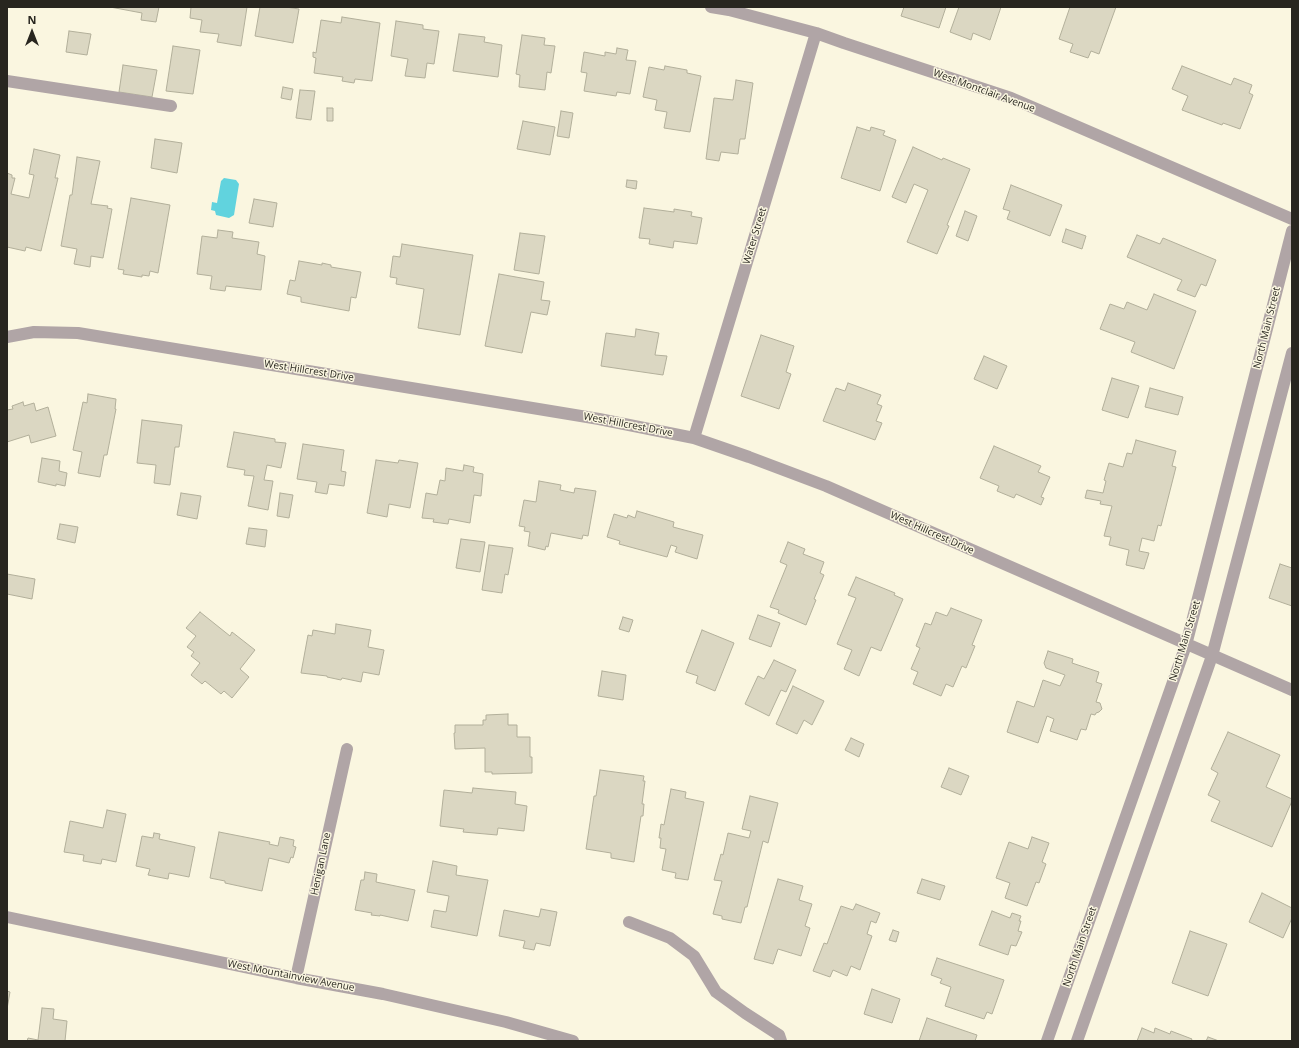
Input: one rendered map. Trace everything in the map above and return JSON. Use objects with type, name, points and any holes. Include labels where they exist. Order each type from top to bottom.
[{"type":"street","name":"West Montclair Avenue","points":[[711,7],[816,33],[1011,98],[1292,219]]},
{"type":"street","name":"Water Street","points":[[694,438],[816,33]]},
{"type":"street","points":[[7,81],[171,106]]},
{"type":"street","name":"North Main Street","points":[[1047,1041],[1186,645],[1292,231]]},
{"type":"street","name":"West Hillcrest Drive","points":[[7,337],[34,332],[78,333],[599,419],[694,438],[826,486],[1186,645],[1292,690]]},
{"type":"street","points":[[1077,1041],[1212,656],[1292,353]]},
{"type":"street","name":"Henigan Lane","points":[[296,978],[347,749]]},
{"type":"street","name":"West Mountainview Avenue","points":[[7,917],[296,978],[391,996],[506,1022],[573,1041]]},
{"type":"street","points":[[629,922],[670,938],[694,956],[716,992],[779,1035],[781,1041]]},
{"type":"water","points":[[224,178],[236,180],[239,184],[234,215],[229,218],[216,215],[215,211],[211,210],[212,202],[217,203],[221,181]]},
{"type":"building","points":[[110,7],[159,7],[156,22],[141,20],[142,13]]},
{"type":"building","points":[[191,7],[247,7],[241,46],[217,42],[219,34],[200,32],[202,20],[190,18]]},
{"type":"building","points":[[260,7],[286,7],[299,9],[293,43],[255,36]]},
{"type":"building","points":[[904,7],[946,7],[939,28],[901,16]]},
{"type":"building","points":[[959,7],[1001,7],[990,40],[973,33],[971,40],[950,32]]},
{"type":"building","points":[[1070,7],[1116,7],[1099,54],[1091,51],[1088,58],[1070,52],[1073,44],[1059,39]]},
{"type":"building","points":[[342,17],[380,23],[372,81],[355,79],[354,83],[342,81],[343,77],[314,73],[316,58],[313,57],[313,52],[316,53],[321,20],[341,23]]},
{"type":"building","points":[[396,21],[423,25],[423,29],[439,31],[434,64],[427,63],[425,78],[405,76],[408,59],[391,56]]},
{"type":"building","points":[[69,31],[91,34],[87,55],[66,52]]},
{"type":"building","points":[[459,34],[485,37],[484,42],[502,45],[498,77],[453,71]]},
{"type":"building","points":[[522,35],[545,38],[544,45],[555,46],[551,73],[547,72],[545,90],[519,87],[520,75],[516,74]]},
{"type":"building","points":[[173,46],[200,50],[193,94],[166,91]]},
{"type":"building","points":[[617,48],[628,50],[626,60],[636,61],[630,94],[617,92],[616,96],[584,91],[587,73],[581,72],[584,52],[605,56],[605,52],[616,54]]},
{"type":"building","points":[[123,65],[157,70],[152,97],[119,92]]},
{"type":"building","points":[[665,66],[687,70],[687,73],[701,76],[690,132],[664,128],[667,112],[655,110],[657,100],[643,97],[649,67],[664,70]]},
{"type":"building","points":[[1182,66],[1231,85],[1234,78],[1252,85],[1249,93],[1253,95],[1240,129],[1223,123],[1222,125],[1182,110],[1188,96],[1172,89]]},
{"type":"building","points":[[736,80],[753,83],[745,139],[740,139],[738,154],[721,152],[719,161],[706,159],[714,98],[733,100]]},
{"type":"building","points":[[283,87],[293,89],[291,100],[281,98]]},
{"type":"building","points":[[300,90],[315,91],[311,120],[296,118]]},
{"type":"building","points":[[327,108],[333,108],[333,121],[327,121]]},
{"type":"building","points":[[561,111],[573,113],[569,138],[557,136]]},
{"type":"building","points":[[523,121],[555,127],[550,155],[517,149]]},
{"type":"building","points":[[857,127],[870,131],[871,127],[885,131],[883,135],[896,140],[880,191],[841,178]]},
{"type":"building","points":[[155,139],[182,143],[177,173],[151,168]]},
{"type":"building","points":[[913,147],[942,160],[943,158],[970,169],[937,254],[907,242],[928,190],[914,184],[906,203],[892,197]]},
{"type":"building","points":[[34,149],[60,155],[55,178],[58,178],[41,251],[26,247],[25,251],[7,247],[7,173],[12,175],[12,178],[15,178],[11,194],[29,198],[34,175],[29,174]]},
{"type":"building","points":[[77,157],[100,161],[91,204],[108,206],[107,208],[112,209],[103,258],[91,256],[90,267],[74,264],[77,249],[61,246],[70,195],[72,195]]},
{"type":"building","points":[[627,180],[637,181],[636,189],[626,187]]},
{"type":"building","points":[[1011,185],[1062,205],[1050,236],[1007,219],[1010,211],[1003,209]]},
{"type":"building","points":[[131,198],[170,205],[158,273],[150,271],[149,276],[142,275],[142,277],[123,274],[124,270],[118,269]]},
{"type":"building","points":[[254,199],[277,203],[273,227],[249,223]]},
{"type":"building","points":[[644,208],[674,212],[674,209],[692,212],[691,216],[702,218],[697,244],[674,241],[673,248],[649,244],[650,239],[639,238]]},
{"type":"building","points":[[965,211],[977,216],[968,241],[956,236]]},
{"type":"building","points":[[1066,229],[1086,236],[1082,249],[1062,242]]},
{"type":"building","points":[[218,230],[233,232],[232,238],[259,242],[257,254],[265,256],[261,290],[226,286],[225,291],[210,289],[212,276],[197,274],[202,236],[217,238]]},
{"type":"building","points":[[520,233],[545,236],[539,274],[514,270]]},
{"type":"building","points":[[1137,235],[1160,244],[1163,238],[1216,260],[1206,286],[1201,284],[1195,297],[1177,290],[1182,280],[1127,257]]},
{"type":"building","points":[[402,244],[473,255],[460,335],[418,328],[424,289],[396,284],[397,278],[390,277],[393,256],[400,257]]},
{"type":"building","points":[[299,261],[322,265],[322,263],[331,265],[331,267],[361,272],[356,298],[351,297],[349,311],[301,302],[301,297],[287,294],[290,280],[295,281]]},
{"type":"building","points":[[499,274],[544,282],[541,300],[550,301],[547,315],[531,312],[522,353],[485,346]]},
{"type":"building","points":[[1154,294],[1196,311],[1174,369],[1131,352],[1135,342],[1100,329],[1110,304],[1124,309],[1127,302],[1147,310]]},
{"type":"building","points":[[636,329],[659,333],[655,355],[667,356],[663,375],[601,366],[606,333],[635,337]]},
{"type":"building","points":[[761,335],[794,346],[786,372],[791,374],[779,409],[741,396]]},
{"type":"building","points":[[984,356],[1007,366],[997,389],[974,379]]},
{"type":"building","points":[[1112,378],[1139,386],[1128,418],[1102,410]]},
{"type":"building","points":[[848,383],[881,395],[877,404],[882,406],[876,421],[882,423],[875,440],[823,421],[836,388],[845,391]]},
{"type":"building","points":[[1150,388],[1183,397],[1178,415],[1145,407]]},
{"type":"building","points":[[88,394],[116,399],[116,409],[107,455],[104,455],[100,477],[78,473],[82,452],[73,450],[83,402],[87,403]]},
{"type":"building","points":[[23,402],[24,406],[34,403],[36,411],[48,407],[56,436],[31,443],[29,435],[7,442],[7,410],[13,409],[12,406]]},
{"type":"building","points":[[142,420],[182,425],[179,447],[175,447],[170,485],[154,483],[156,465],[137,463]]},
{"type":"building","points":[[234,432],[275,439],[275,442],[286,443],[281,468],[267,465],[264,480],[273,481],[268,510],[248,506],[254,476],[244,475],[245,470],[227,467]]},
{"type":"building","points":[[1136,440],[1176,451],[1172,466],[1176,467],[1161,526],[1158,525],[1154,541],[1142,538],[1139,551],[1149,553],[1144,569],[1126,565],[1129,550],[1109,545],[1111,537],[1104,536],[1112,506],[1100,504],[1101,501],[1085,498],[1087,490],[1103,493],[1106,481],[1104,480],[1109,463],[1123,467],[1127,453],[1132,454]]},
{"type":"building","points":[[303,444],[344,450],[341,471],[346,472],[344,486],[329,484],[327,494],[315,492],[317,482],[297,479]]},
{"type":"building","points":[[994,446],[1041,466],[1038,472],[1050,477],[1041,497],[1044,498],[1041,505],[1016,494],[1014,498],[997,491],[999,486],[980,478]]},
{"type":"building","points":[[42,458],[60,461],[59,471],[67,473],[65,486],[56,484],[56,486],[38,482]]},
{"type":"building","points":[[376,460],[398,463],[399,460],[418,463],[410,508],[389,504],[387,517],[367,513]]},
{"type":"building","points":[[464,465],[474,467],[473,472],[483,474],[481,496],[474,495],[470,523],[449,519],[448,524],[433,522],[434,519],[422,518],[426,493],[437,495],[440,480],[445,481],[446,468],[463,471]]},
{"type":"building","points":[[539,481],[561,485],[560,490],[574,493],[575,488],[596,491],[588,536],[583,535],[582,539],[551,533],[548,547],[546,546],[545,550],[528,546],[530,532],[524,531],[525,527],[519,526],[524,500],[536,502]]},
{"type":"building","points":[[181,493],[201,496],[197,519],[177,515]]},
{"type":"building","points":[[280,493],[293,495],[289,518],[277,516]]},
{"type":"building","points":[[637,511],[674,522],[673,527],[703,535],[697,559],[675,552],[677,547],[671,545],[667,557],[619,544],[620,541],[607,537],[614,514],[627,518],[628,515],[635,518]]},
{"type":"building","points":[[60,524],[78,527],[75,543],[57,539]]},
{"type":"building","points":[[249,528],[267,530],[265,547],[246,544]]},
{"type":"building","points":[[461,539],[485,542],[480,572],[456,568]]},
{"type":"building","points":[[788,542],[805,549],[803,554],[824,562],[820,573],[824,575],[814,599],[816,600],[806,625],[778,613],[779,610],[770,607],[787,565],[780,562]]},
{"type":"building","points":[[489,545],[513,548],[508,575],[505,574],[502,593],[482,590]]},
{"type":"building","points":[[1280,564],[1292,568],[1292,606],[1269,598]]},
{"type":"building","points":[[7,574],[35,579],[32,599],[7,594]]},
{"type":"building","points":[[856,577],[895,593],[894,595],[903,599],[881,651],[871,647],[859,676],[844,669],[852,650],[837,644],[856,598],[848,595]]},
{"type":"building","points":[[951,608],[982,620],[972,645],[975,646],[966,668],[962,666],[953,687],[946,684],[941,696],[913,684],[918,672],[911,669],[920,648],[916,646],[925,623],[931,625],[936,612],[947,616]]},
{"type":"building","points":[[200,612],[230,636],[232,632],[255,650],[240,669],[249,677],[232,698],[224,691],[221,694],[205,681],[202,684],[191,675],[200,663],[191,656],[194,652],[187,647],[196,636],[186,628]]},
{"type":"building","points":[[758,615],[780,623],[771,647],[749,639]]},
{"type":"building","points":[[623,617],[633,620],[629,632],[619,629]]},
{"type":"building","points":[[336,624],[371,630],[368,647],[384,650],[379,675],[363,672],[361,682],[301,673],[308,635],[312,636],[313,630],[335,634]]},
{"type":"building","points":[[702,630],[734,643],[715,691],[696,683],[698,676],[686,672]]},
{"type":"building","points":[[1048,651],[1073,659],[1072,663],[1099,672],[1096,682],[1102,684],[1096,702],[1100,703],[1102,709],[1095,715],[1091,714],[1086,730],[1081,729],[1077,740],[1050,731],[1054,719],[1047,716],[1038,743],[1007,732],[1017,701],[1034,707],[1043,680],[1060,686],[1065,675],[1046,668],[1044,663]]},
{"type":"building","points":[[774,660],[796,670],[786,692],[781,690],[769,716],[745,704],[758,676],[764,679]]},
{"type":"building","points":[[602,671],[626,675],[623,700],[598,696]]},
{"type":"building","points":[[793,686],[824,701],[812,725],[804,720],[797,734],[776,724]]},
{"type":"building","points":[[508,714],[508,725],[517,725],[517,737],[530,737],[532,773],[492,774],[492,772],[485,772],[485,748],[455,749],[455,725],[483,725],[483,720],[486,720],[486,715]]},
{"type":"building","points":[[1228,732],[1280,755],[1266,787],[1292,799],[1292,801],[1272,847],[1211,821],[1220,801],[1208,795],[1218,773],[1211,769]]},
{"type":"building","points":[[851,738],[864,744],[859,757],[845,750]]},
{"type":"building","points":[[949,768],[969,776],[961,795],[941,787]]},
{"type":"building","points":[[600,770],[644,776],[643,781],[645,781],[642,804],[644,804],[643,816],[641,816],[634,862],[611,858],[611,853],[586,849],[594,796],[596,796]]},
{"type":"building","points":[[473,788],[516,792],[515,804],[527,806],[524,831],[498,828],[497,835],[463,832],[464,829],[440,826],[444,790],[472,793]]},
{"type":"building","points":[[671,789],[686,792],[685,798],[704,802],[688,880],[675,878],[676,873],[662,870],[666,849],[660,848],[661,838],[659,838],[661,824],[664,825]]},
{"type":"building","points":[[750,796],[778,803],[768,843],[763,841],[747,907],[745,907],[741,923],[722,919],[722,916],[713,914],[722,881],[714,880],[721,854],[723,855],[728,833],[749,838],[751,831],[742,829]]},
{"type":"building","points":[[107,810],[126,814],[116,862],[102,859],[101,864],[83,861],[84,855],[64,852],[70,821],[103,828]]},
{"type":"building","points":[[219,832],[270,842],[269,844],[278,846],[280,837],[294,840],[293,846],[296,847],[293,858],[291,857],[289,863],[269,858],[262,891],[225,883],[225,881],[210,878]]},
{"type":"building","points":[[154,833],[160,834],[159,839],[195,847],[189,877],[169,873],[168,879],[148,875],[150,869],[136,866],[142,836],[153,838]]},
{"type":"building","points":[[1032,837],[1049,843],[1042,862],[1046,864],[1039,883],[1036,882],[1027,906],[1005,898],[1010,883],[996,878],[1009,842],[1028,849]]},
{"type":"building","points":[[433,861],[457,866],[456,875],[488,880],[477,936],[431,927],[434,910],[446,912],[449,896],[427,892]]},
{"type":"building","points":[[365,872],[377,874],[376,882],[415,890],[408,921],[380,915],[371,915],[372,913],[355,910],[361,880],[364,880]]},
{"type":"building","points":[[778,879],[803,886],[799,900],[812,904],[805,926],[810,928],[801,956],[778,949],[773,964],[754,959]]},
{"type":"building","points":[[922,879],[945,886],[940,900],[917,893]]},
{"type":"building","points":[[1262,893],[1292,908],[1292,918],[1283,938],[1249,922]]},
{"type":"building","points":[[856,904],[880,913],[876,923],[871,921],[867,934],[872,936],[860,970],[851,966],[847,976],[833,970],[830,977],[813,971],[824,943],[827,944],[841,906],[853,910]]},
{"type":"building","points":[[541,909],[557,912],[550,946],[536,943],[534,950],[523,948],[525,941],[499,936],[504,910],[539,917]]},
{"type":"building","points":[[992,911],[1010,918],[1012,913],[1021,916],[1018,931],[1022,932],[1016,946],[1011,945],[1008,955],[979,945]]},
{"type":"building","points":[[893,930],[899,932],[896,942],[889,940]]},
{"type":"building","points":[[1190,931],[1227,944],[1208,996],[1172,983]]},
{"type":"building","points":[[937,958],[1004,980],[992,1014],[987,1012],[984,1019],[945,1006],[951,987],[940,983],[942,979],[931,975]]},
{"type":"building","points":[[872,989],[900,999],[892,1023],[864,1014]]},
{"type":"building","points":[[7,991],[10,992],[7,1009]]},
{"type":"building","points":[[42,1008],[54,1009],[53,1019],[67,1021],[65,1041],[27,1041],[28,1038],[38,1040]]},
{"type":"building","points":[[927,1018],[977,1035],[975,1041],[919,1041]]},
{"type":"building","points":[[1142,1028],[1154,1033],[1155,1028],[1170,1034],[1171,1031],[1192,1039],[1191,1041],[1137,1041]]},
{"type":"building","points":[[1208,1037],[1219,1041],[1206,1041]]}]
